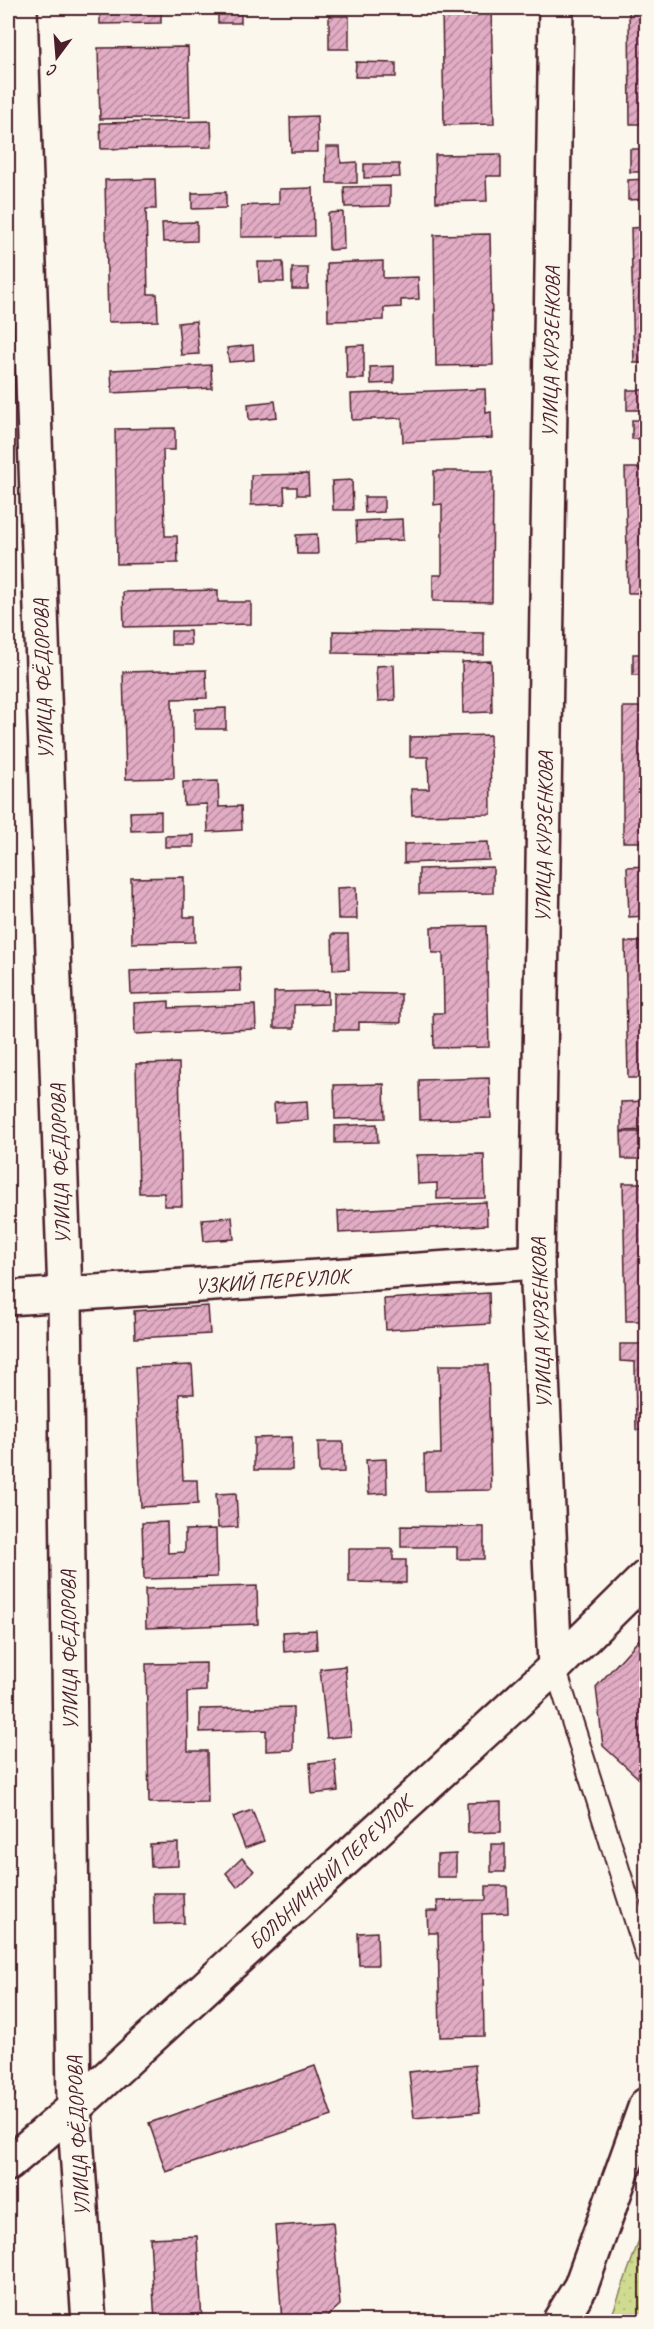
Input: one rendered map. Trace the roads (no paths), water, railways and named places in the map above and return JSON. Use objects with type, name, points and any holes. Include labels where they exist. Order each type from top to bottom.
[{"type":"street","name":"УЛИЦА ФЁДОРОВА","points":[[20,8],[65,1295],[74,2108],[89,2322]]},
{"type":"street","name":"УЛИЦА КУРЗЕНКОВА","points":[[555,1667],[537,1262],[556,8]]},
{"type":"street","name":"УЗКИЙ ПЕРЕУЛОК","points":[[8,1298],[537,1262]]},
{"type":"street","name":"БОЛЬНИЧНЫЙ ПЕРЕУЛОК","points":[[8,2164],[74,2108],[555,1667],[646,1577]]},
{"type":"street","points":[[559,2322],[581,2286],[646,2104]]},
{"type":"lane","points":[[555,1667],[646,1955]]}]
